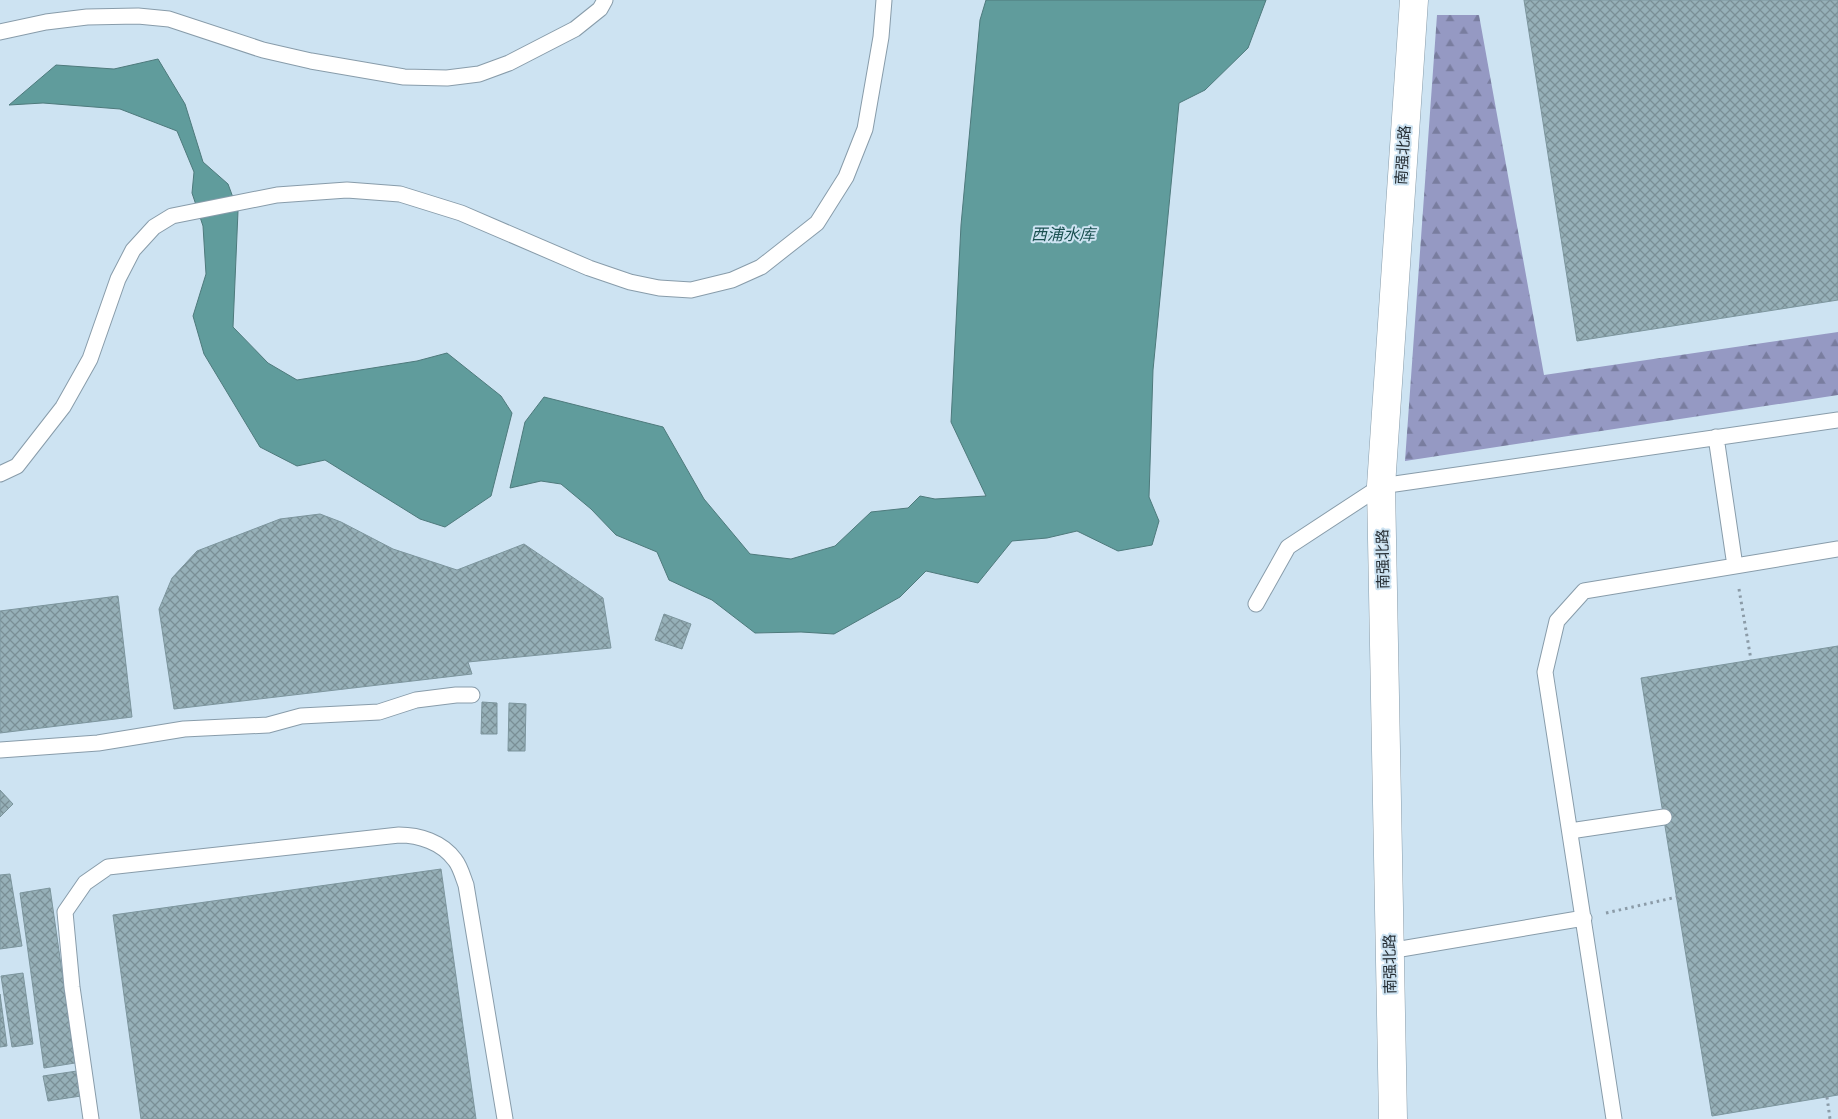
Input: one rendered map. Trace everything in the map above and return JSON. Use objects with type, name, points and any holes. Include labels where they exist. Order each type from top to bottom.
[{"type":"street","name":"南强北路","points":[[1393,1119],[1381,486],[1414,0]]},
{"type":"lane","points":[[0,34],[70,19],[138,16],[169,20],[264,50],[311,61],[404,77],[447,78],[478,74],[509,63],[575,29],[602,4],[617,0]]},
{"type":"lane","points":[[0,474],[17,466],[63,407],[90,359],[118,279],[133,250],[154,226],[172,216],[246,200],[285,194],[347,190],[400,194],[460,213],[589,268],[630,282],[659,288],[691,290],[732,280],[761,267],[816,223],[846,177],[864,129],[882,38],[884,0]]},
{"type":"lane","points":[[1256,604],[1288,547],[1381,486],[1838,420]]},
{"type":"lane","points":[[1716,437],[1735,566]]},
{"type":"lane","points":[[1614,1119],[1545,672],[1557,621],[1584,591],[1838,549]]},
{"type":"lane","points":[[0,750],[98,743],[184,729],[268,725],[301,716],[379,712],[416,700],[472,695]]},
{"type":"lane","points":[[1570,831],[1664,817]]},
{"type":"lane","points":[[91,1119],[72,987],[65,912],[85,882],[108,867],[399,835],[417,835],[435,843],[454,859],[466,885],[505,1119]]},
{"type":"lane","points":[[1389,951],[1584,918]]},
{"type":"path","points":[[1735,566],[1751,660]]},
{"type":"path","points":[[1584,918],[1677,897]]},
{"type":"path","points":[[1827,1097],[1830,1119]]},
{"type":"green space","points":[[1437,15],[1479,15],[1544,375],[1838,332],[1838,395],[1405,461]]},
{"type":"water","name":"西浦水库","points":[[986,0],[1266,0],[1248,48],[1205,90],[1179,103],[1153,370],[1149,497],[1159,521],[1152,545],[1118,551],[1077,531],[1047,538],[1012,541],[978,583],[926,571],[900,597],[834,634],[801,632],[755,633],[712,600],[669,580],[657,552],[616,535],[591,509],[561,484],[541,481],[510,488],[525,422],[544,397],[663,427],[704,499],[750,554],[791,559],[835,546],[871,512],[908,508],[920,496],[935,499],[986,496],[951,422],[961,225],[980,20]]},
{"type":"water","points":[[158,59],[185,104],[203,162],[228,184],[238,211],[233,327],[268,363],[297,380],[417,361],[447,353],[501,396],[512,413],[491,496],[445,527],[420,519],[325,460],[297,466],[260,447],[204,354],[193,316],[206,274],[203,226],[192,193],[194,172],[177,131],[120,109],[43,103],[9,105],[56,65],[114,69]]},
{"type":"building","points":[[1524,0],[1838,0],[1838,300],[1577,341]]},
{"type":"building","points":[[320,514],[341,522],[393,549],[457,570],[524,544],[603,598],[611,648],[468,662],[472,674],[174,709],[159,609],[172,578],[197,551],[280,519]]},
{"type":"building","points":[[118,596],[132,717],[0,733],[0,611]]},
{"type":"building","points":[[664,614],[691,624],[682,649],[655,640]]},
{"type":"building","points":[[1838,646],[1838,1095],[1712,1116],[1641,678]]},
{"type":"building","points":[[482,702],[497,703],[497,734],[481,734]]},
{"type":"building","points":[[509,703],[526,704],[525,751],[508,751]]},
{"type":"building","points":[[0,790],[13,804],[0,817]]},
{"type":"building","points":[[441,869],[476,1119],[141,1119],[113,915]]},
{"type":"building","points":[[10,874],[22,946],[0,949],[0,875]]},
{"type":"building","points":[[50,888],[75,1063],[44,1068],[20,893]]},
{"type":"building","points":[[23,973],[33,1044],[12,1047],[1,976]]},
{"type":"building","points":[[0,994],[7,1046],[0,1047]]},
{"type":"building","points":[[77,1071],[81,1096],[48,1101],[43,1076]]}]
